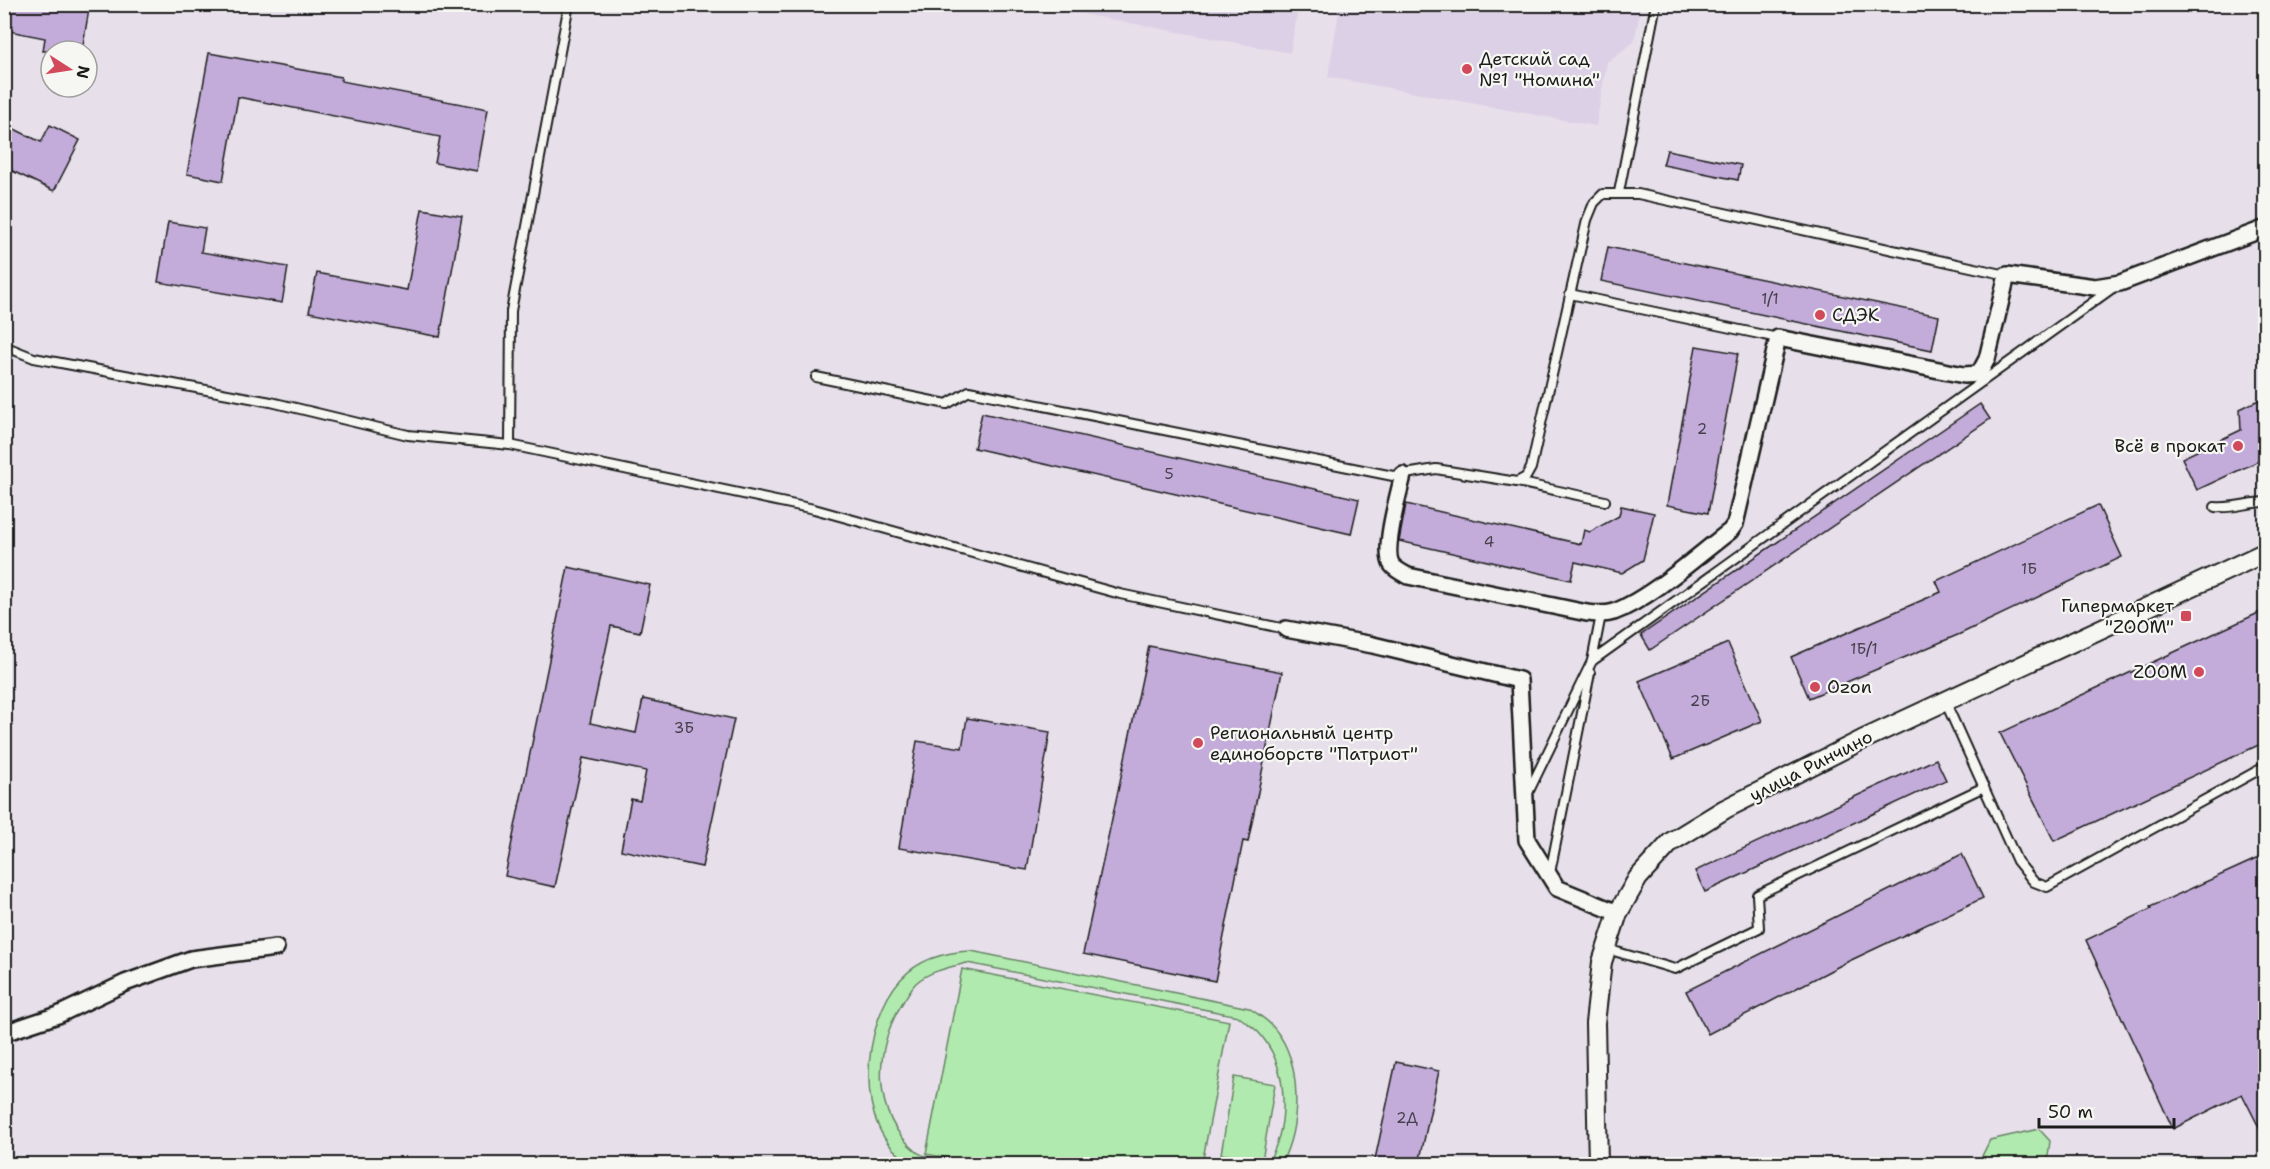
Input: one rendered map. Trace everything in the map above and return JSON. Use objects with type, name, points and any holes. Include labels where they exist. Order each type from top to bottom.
[{"type":"street","points":[[1403,475],[1388,549],[1390,563],[1396,570],[1408,576],[1601,615],[1638,599],[1730,531],[1735,524],[1778,338],[1964,375],[1979,374],[1987,359],[2007,275],[2095,286],[2120,283],[2265,228]]},
{"type":"street","name":"улица Ринчино","points":[[1598,1164],[1595,1023],[1602,962],[1618,914],[1638,878],[1671,842],[1725,809],[1945,701],[2265,552]]},
{"type":"street","points":[[1286,629],[1373,645],[1518,680],[1527,840],[1557,888],[1618,914]]},
{"type":"street","points":[[4,1033],[58,1015],[125,983],[191,959],[276,948]]},
{"type":"lane","points":[[510,445],[511,311],[569,4]]},
{"type":"lane","points":[[1619,192],[1656,4]]},
{"type":"lane","points":[[1517,482],[1526,477],[1532,468],[1587,220],[1594,203],[1603,194],[1619,192],[1638,194],[2007,275]]},
{"type":"lane","points":[[1524,801],[1592,661],[2120,283]]},
{"type":"lane","points":[[1570,294],[1778,338]]},
{"type":"lane","points":[[4,346],[34,358],[271,402],[408,435],[510,445],[814,509],[1120,594],[1286,629]]},
{"type":"lane","points":[[816,377],[947,404],[969,390],[1382,473],[1403,475],[1436,469],[1517,482],[1605,501]]},
{"type":"lane","points":[[2215,507],[2229,509],[2243,504],[2265,502]]},
{"type":"lane","points":[[1549,875],[1601,615]]},
{"type":"lane","points":[[1945,701],[2017,861],[2034,882],[2048,887],[2265,766]]},
{"type":"lane","points":[[1606,949],[1676,969],[1759,928],[1757,895],[1984,786]]},
{"type":"shaded area","name":"Детский сад №1 \"Номина\"","points":[[1340,4],[1641,5],[1634,42],[1607,62],[1596,126],[1328,77]]},
{"type":"shaded area","points":[[1034,5],[1299,5],[1290,53]]},
{"type":"green space","points":[[971,951],[1249,1008],[1272,1025],[1290,1058],[1294,1076],[1295,1113],[1288,1149],[1281,1164],[1267,1164],[1280,1132],[1283,1115],[1281,1080],[1277,1063],[1260,1034],[1238,1016],[967,963],[934,972],[912,987],[893,1020],[886,1040],[882,1060],[882,1080],[884,1100],[891,1119],[902,1137],[917,1152],[934,1158],[970,1164],[932,1166],[911,1162],[892,1148],[879,1127],[871,1102],[869,1075],[871,1048],[878,1021],[888,998],[908,972],[933,958]]},
{"type":"green space","points":[[962,969],[1229,1021],[1202,1164],[979,1164],[926,1154]]},
{"type":"green space","points":[[1234,1077],[1275,1084],[1262,1161],[1221,1154]]},
{"type":"green space","points":[[2039,1129],[2050,1141],[2047,1164],[1978,1164],[1990,1140]]},
{"type":"building","points":[[4,4],[63,4],[89,9],[84,39],[45,39],[4,30]]},
{"type":"building","points":[[209,53],[341,77],[341,81],[488,109],[477,171],[435,163],[440,137],[238,97],[223,181],[187,174]]},
{"type":"building","points":[[4,124],[41,142],[50,125],[80,140],[54,191],[4,167]]},
{"type":"building","points":[[1667,150],[1741,165],[1738,180],[1663,165]]},
{"type":"building","points":[[422,209],[462,216],[440,337],[309,312],[317,273],[407,290]]},
{"type":"building","points":[[168,222],[205,228],[201,252],[288,267],[282,303],[158,282]]},
{"type":"building","points":[[1608,247],[1939,316],[1932,350],[1601,281]]},
{"type":"building","points":[[1696,346],[1738,353],[1708,513],[1667,505]]},
{"type":"building","points":[[2265,397],[2265,458],[2197,490],[2182,458],[2241,430],[2240,409]]},
{"type":"building","points":[[1980,404],[1990,419],[1650,650],[1641,635]]},
{"type":"building","points":[[982,413],[1359,499],[1351,534],[974,448]]},
{"type":"building","points":[[1406,504],[1581,544],[1584,530],[1590,532],[1619,516],[1621,506],[1654,513],[1643,560],[1622,573],[1575,562],[1571,580],[1399,541]]},
{"type":"building","points":[[2098,505],[2122,557],[1960,634],[1809,698],[1791,657],[1941,592],[1936,581]]},
{"type":"building","points":[[568,567],[650,585],[640,632],[611,626],[590,723],[636,733],[643,699],[734,719],[702,867],[621,850],[631,799],[640,801],[646,771],[583,758],[555,887],[505,876]]},
{"type":"building","name":"ZOOM","points":[[2265,610],[2265,742],[2054,841],[2000,733]]},
{"type":"building","points":[[1728,643],[1762,721],[1673,759],[1639,681]]},
{"type":"building","name":"Региональный центр единоборств \"Патриот\"","points":[[1149,646],[1282,672],[1248,842],[1243,841],[1215,981],[1083,954]]},
{"type":"building","points":[[967,718],[1050,732],[1027,870],[899,848],[917,741],[962,748]]},
{"type":"building","points":[[1936,759],[1946,780],[1705,892],[1695,871]]},
{"type":"building","points":[[1962,854],[1983,898],[1847,962],[1708,1034],[1686,991]]},
{"type":"building","points":[[2265,855],[2265,1139],[2242,1094],[2173,1129],[2086,940],[2151,909],[2150,907]]},
{"type":"building","points":[[1396,1062],[1439,1071],[1419,1164],[1374,1164]]},
{"type":"place","name":"Детский сад №1 \"Номина\"","points":[[1467,69]]},
{"type":"place","name":"СДЭК","points":[[1820,315]]},
{"type":"place","name":"Всё в прокат","points":[[2238,446]]},
{"type":"place","name":"Гипермаркет \"ZOOM\"","points":[[2186,616]]},
{"type":"place","name":"ZOOM","points":[[2199,672]]},
{"type":"place","name":"Ozon","points":[[1815,687]]},
{"type":"place","name":"Региональный центр единоборств \"Патриот\"","points":[[1198,743]]}]
